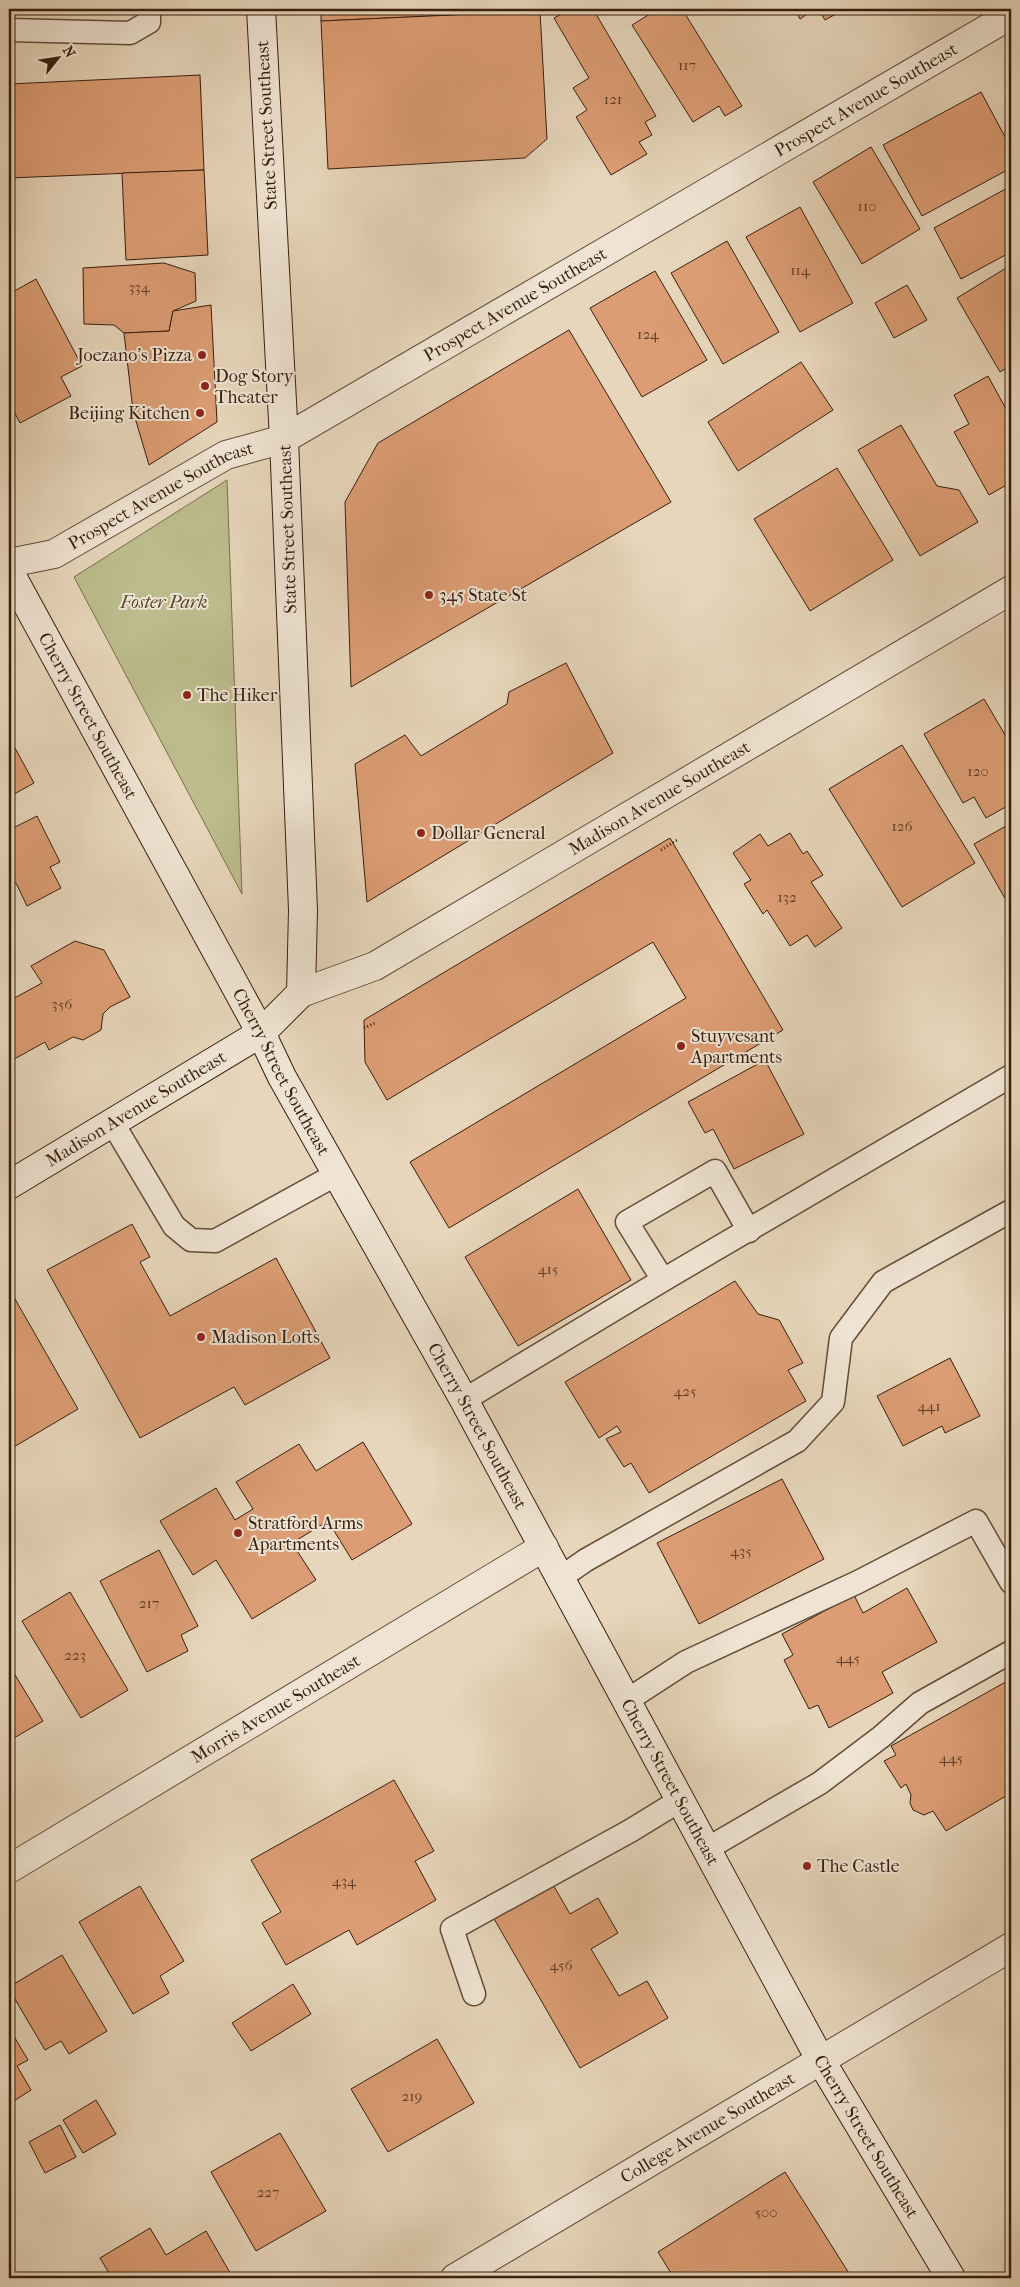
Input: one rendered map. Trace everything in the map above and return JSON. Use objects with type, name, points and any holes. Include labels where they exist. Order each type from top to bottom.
[{"type":"street","name":"State Street Southeast","points":[[261,9],[284,439],[303,910],[301,993]]},
{"type":"street","name":"Prospect Avenue Southeast","points":[[9,563],[54,554],[226,455],[284,439],[1011,15]]},
{"type":"street","name":"Cherry Street Southeast","points":[[9,571],[261,1033],[282,1077],[464,1400],[705,1850],[821,2061],[951,2278]]},
{"type":"street","name":"Madison Avenue Southeast","points":[[301,993],[375,966],[1011,590]]},
{"type":"street","points":[[261,1033],[301,993]]},
{"type":"street","name":"Madison Avenue Southeast","points":[[9,1185],[261,1033]]},
{"type":"street","name":"Morris Avenue Southeast","points":[[9,1869],[544,1547]]},
{"type":"street","name":"College Avenue Southeast","points":[[455,2278],[1011,1947]]},
{"type":"lane","points":[[9,30],[130,33],[150,22],[149,9]]},
{"type":"lane","points":[[464,1400],[663,1280],[1011,1076]]},
{"type":"lane","points":[[112,1122],[174,1226],[191,1240],[215,1241],[336,1174]]},
{"type":"lane","points":[[663,1280],[627,1222],[715,1171],[749,1231]]},
{"type":"lane","points":[[560,1578],[586,1560],[797,1441],[833,1402],[841,1338],[883,1282],[1009,1212]]},
{"type":"lane","points":[[626,1701],[686,1662],[858,1582],[976,1520],[1011,1582]]},
{"type":"lane","points":[[705,1850],[820,1783],[881,1737],[920,1703],[1011,1652]]},
{"type":"lane","points":[[474,1994],[452,1929],[630,1831],[679,1801]]},
{"type":"path","points":[[661,850],[677,840]]},
{"type":"path","points":[[364,1028],[375,1023]]},
{"type":"green space","name":"Foster Park","points":[[227,480],[242,894],[74,577]]},
{"type":"building","points":[[321,9],[540,9],[540,11],[321,21]]},
{"type":"building","points":[[571,9],[593,9],[656,116],[645,122],[652,135],[639,142],[647,154],[611,175],[576,117],[587,110],[573,88],[589,78],[554,18]]},
{"type":"building","points":[[658,9],[682,9],[742,106],[725,116],[719,106],[693,122],[632,25]]},
{"type":"building","points":[[795,9],[814,9],[800,19]]},
{"type":"building","points":[[818,9],[845,9],[825,20]]},
{"type":"building","points":[[540,11],[547,139],[525,158],[328,169],[321,21]]},
{"type":"building","points":[[200,75],[204,170],[9,178],[9,84]]},
{"type":"building","points":[[981,92],[1011,148],[1011,168],[922,216],[883,145]]},
{"type":"building","points":[[871,147],[920,229],[862,264],[813,182]]},
{"type":"building","points":[[204,170],[208,255],[126,260],[122,173]]},
{"type":"building","points":[[1011,186],[1011,252],[961,279],[934,228]]},
{"type":"building","points":[[800,207],[853,303],[800,332],[746,237]]},
{"type":"building","points":[[727,241],[779,332],[723,364],[671,273]]},
{"type":"building","points":[[164,263],[195,273],[196,301],[173,311],[169,331],[124,333],[114,325],[84,324],[83,268]]},
{"type":"building","points":[[1011,265],[1011,365],[1000,372],[957,298]]},
{"type":"building","points":[[655,271],[707,360],[642,397],[590,308]]},
{"type":"building","points":[[36,279],[82,366],[61,377],[71,396],[20,423],[9,402],[9,294]]},
{"type":"building","points":[[907,285],[927,320],[894,338],[875,303]]},
{"type":"building","points":[[211,305],[217,422],[149,465],[133,411],[124,333],[169,331],[173,311]]},
{"type":"building","name":"345 State St","points":[[569,330],[671,502],[351,687],[345,502],[378,443]]},
{"type":"building","points":[[801,362],[833,410],[738,471],[708,422]]},
{"type":"building","points":[[988,376],[1011,418],[1011,490],[1008,484],[989,495],[954,432],[969,424],[954,395]]},
{"type":"building","points":[[901,425],[937,486],[959,490],[978,522],[920,556],[858,450]]},
{"type":"building","points":[[837,468],[893,560],[810,611],[754,519]]},
{"type":"building","name":"Dollar General","points":[[566,663],[613,753],[367,902],[355,764],[405,735],[421,756],[507,704],[509,692]]},
{"type":"building","points":[[984,699],[1011,745],[1011,804],[986,818],[974,797],[963,803],[924,734]]},
{"type":"building","points":[[9,737],[34,783],[9,797]]},
{"type":"building","points":[[902,745],[975,863],[902,907],[829,789]]},
{"type":"building","points":[[37,816],[60,862],[50,867],[61,888],[27,906],[16,883],[9,887],[9,821],[13,828]]},
{"type":"building","points":[[1006,826],[1011,834],[1011,909],[974,844]]},
{"type":"building","points":[[790,833],[803,854],[807,851],[823,875],[811,882],[842,928],[815,947],[807,935],[790,946],[767,910],[763,914],[744,884],[751,880],[733,853],[760,834],[768,846]]},
{"type":"building","name":"Stuyvesant Apartments","points":[[670,838],[783,1030],[449,1228],[410,1162],[686,998],[653,942],[387,1100],[365,1062],[364,1020]]},
{"type":"building","points":[[75,941],[104,950],[130,997],[110,1007],[103,1014],[101,1030],[83,1040],[73,1037],[49,1050],[45,1042],[9,1062],[9,1001],[42,983],[31,966]]},
{"type":"building","points":[[765,1060],[804,1134],[734,1169],[713,1129],[705,1133],[688,1102]]},
{"type":"building","points":[[578,1189],[631,1280],[518,1346],[465,1257]]},
{"type":"building","name":"Madison Lofts","points":[[132,1224],[150,1257],[140,1262],[170,1316],[276,1258],[330,1358],[245,1405],[234,1387],[140,1438],[47,1270]]},
{"type":"building","points":[[735,1281],[758,1314],[779,1320],[803,1363],[788,1370],[806,1401],[649,1493],[631,1463],[624,1467],[606,1439],[621,1432],[617,1426],[599,1438],[565,1382]]},
{"type":"building","points":[[11,1292],[78,1409],[12,1448],[9,1442],[9,1293]]},
{"type":"building","points":[[950,1358],[980,1416],[945,1433],[942,1426],[903,1446],[877,1396]]},
{"type":"building","name":"Stratford Arms Apartments","points":[[363,1442],[412,1524],[352,1560],[328,1521],[292,1543],[316,1580],[252,1619],[216,1560],[193,1575],[160,1521],[216,1488],[235,1520],[253,1509],[236,1482],[299,1444],[316,1471]]},
{"type":"building","points":[[782,1479],[824,1559],[699,1624],[657,1543]]},
{"type":"building","points":[[159,1550],[198,1626],[181,1635],[188,1651],[147,1672],[100,1581]]},
{"type":"building","points":[[907,1588],[937,1642],[882,1672],[893,1693],[829,1728],[818,1705],[809,1709],[784,1660],[793,1655],[782,1634],[854,1595],[863,1613]]},
{"type":"building","points":[[70,1592],[128,1690],[81,1718],[22,1621]]},
{"type":"building","points":[[9,1665],[43,1721],[9,1741]]},
{"type":"building","points":[[1011,1679],[1011,1793],[946,1831],[933,1811],[924,1815],[913,1810],[910,1803],[911,1795],[906,1784],[901,1788],[884,1761],[896,1755],[891,1746]]},
{"type":"building","points":[[394,1780],[434,1851],[415,1861],[436,1900],[357,1945],[349,1930],[286,1965],[262,1923],[281,1912],[251,1860]]},
{"type":"building","points":[[552,1883],[570,1914],[598,1898],[618,1933],[591,1949],[619,1996],[647,1981],[668,2018],[580,2068],[493,1917]]},
{"type":"building","points":[[140,1886],[184,1961],[160,1976],[169,1993],[133,2014],[79,1922]]},
{"type":"building","points":[[62,1955],[107,2031],[69,2054],[61,2041],[45,2050],[9,1989],[9,1987]]},
{"type":"building","points":[[293,1984],[311,2014],[251,2051],[232,2023]]},
{"type":"building","points":[[9,2028],[28,2060],[17,2066],[31,2090],[9,2104]]},
{"type":"building","points":[[437,2039],[474,2103],[388,2152],[351,2089]]},
{"type":"building","points":[[96,2100],[116,2134],[83,2153],[63,2120]]},
{"type":"building","points":[[60,2125],[76,2157],[45,2173],[29,2142]]},
{"type":"building","points":[[280,2133],[326,2211],[256,2251],[211,2172]]},
{"type":"building","points":[[785,2172],[852,2278],[778,2278],[776,2275],[770,2278],[674,2278],[658,2252]]},
{"type":"building","points":[[150,2228],[166,2255],[206,2231],[233,2278],[112,2278],[100,2258]]},
{"type":"place","name":"Joezano's Pizza","points":[[202,355]]},
{"type":"place","name":"Dog Story Theater","points":[[205,386]]},
{"type":"place","name":"Beijing Kitchen","points":[[200,413]]},
{"type":"place","name":"345 State St","points":[[429,595]]},
{"type":"place","name":"The Hiker","points":[[187,695]]},
{"type":"place","name":"Dollar General","points":[[421,833]]},
{"type":"place","name":"Stuyvesant Apartments","points":[[681,1046]]},
{"type":"place","name":"Madison Lofts","points":[[201,1337]]},
{"type":"place","name":"Stratford Arms Apartments","points":[[238,1533]]},
{"type":"place","name":"The Castle","points":[[807,1866]]}]
